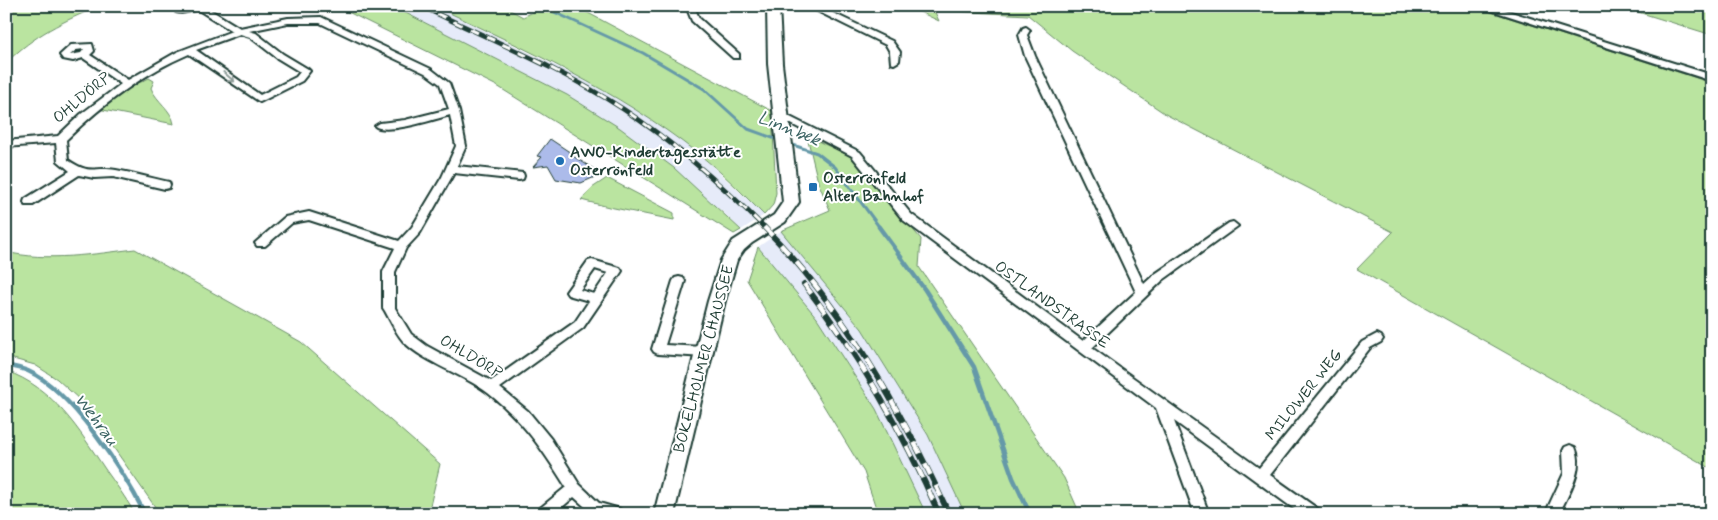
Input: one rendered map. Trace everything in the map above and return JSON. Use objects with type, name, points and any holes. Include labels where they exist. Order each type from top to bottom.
[{"type":"main road","points":[[773,6],[775,64],[781,116]]},
{"type":"main road","name":"BOKELHOLMER CHAUSSEE","points":[[664,514],[716,304],[732,254],[742,243],[779,221],[787,212],[791,202],[781,116]]},
{"type":"street","points":[[177,6],[179,10],[197,6],[239,31],[253,35],[280,56],[305,71],[299,79],[260,98],[189,50]]},
{"type":"street","points":[[690,6],[695,19],[736,56]]},
{"type":"street","points":[[811,6],[888,43],[895,52],[894,61]]},
{"type":"street","points":[[1482,6],[1712,78]]},
{"type":"street","name":"OHLDÖRP","points":[[6,144],[61,139],[75,123],[126,83],[161,63],[239,31],[284,21],[320,20],[428,71],[444,83],[454,111],[461,146],[451,169],[416,230],[401,246],[389,272],[389,308],[407,336],[422,349],[491,388],[523,415],[546,443],[574,488],[595,508],[615,514]]},
{"type":"street","points":[[1025,33],[1030,56],[1142,293]]},
{"type":"street","name":"OHLDÖRP","points":[[84,55],[126,83]]},
{"type":"street","points":[[380,126],[405,123],[454,111]]},
{"type":"street","name":"OSTLANDSTRASSE","points":[[781,116],[856,154],[907,217],[1161,405],[1313,514]]},
{"type":"street","name":"OHLDÖRP","points":[[61,139],[63,161],[77,171]]},
{"type":"street","points":[[451,169],[519,176]]},
{"type":"street","points":[[29,202],[77,171],[94,174],[113,173],[165,185]]},
{"type":"street","points":[[261,244],[289,220],[309,216],[401,246]]},
{"type":"street","points":[[1084,348],[1159,277],[1233,226]]},
{"type":"street","points":[[679,281],[658,349],[704,352]]},
{"type":"street","points":[[491,388],[579,325],[598,299]]},
{"type":"street","name":"MILOWER WEG","points":[[1261,476],[1366,344],[1377,339]]},
{"type":"street","points":[[1161,405],[1202,514]]},
{"type":"street","points":[[1552,514],[1571,473],[1570,451]]},
{"type":"street","points":[[544,514],[574,488]]},
{"type":"shaded area","points":[[392,6],[435,6],[588,82],[644,115],[698,153],[764,215],[741,230],[723,212],[567,95]]},
{"type":"shaded area","points":[[781,231],[862,329],[928,435],[965,514],[926,514],[876,409],[817,318],[758,247]]},
{"type":"green space","points":[[6,6],[100,6],[74,17],[38,37],[27,44],[6,63]]},
{"type":"green space","points":[[336,6],[392,6],[567,95],[620,128],[674,168],[741,230],[734,234],[497,86]]},
{"type":"green space","points":[[435,6],[503,6],[523,17],[545,6],[575,6],[772,111],[776,193],[773,205],[764,215],[706,160],[636,110],[570,72]]},
{"type":"green space","points":[[907,6],[1473,6],[1712,83],[1712,469],[1357,269],[1393,232],[1167,115],[1072,51],[1028,15],[934,10],[939,21]]},
{"type":"green space","points":[[1619,6],[1712,6],[1712,35]]},
{"type":"green space","points":[[149,78],[154,81],[151,88],[153,93],[170,114],[174,124],[98,109],[135,81],[141,82]]},
{"type":"green space","points":[[807,136],[850,156],[921,239],[919,267],[1064,478],[1080,514],[965,514],[928,435],[862,329],[781,231],[830,210],[818,182]]},
{"type":"green space","points":[[607,178],[674,213],[674,220],[581,200],[592,188]]},
{"type":"green space","points":[[758,247],[817,318],[876,409],[926,514],[878,514],[864,472],[747,280]]},
{"type":"green space","points":[[135,249],[301,342],[440,464],[428,514],[160,514],[81,401],[57,379],[35,365],[6,357],[6,252],[54,257]]},
{"type":"green space","points":[[6,371],[23,378],[38,388],[63,411],[85,439],[135,514],[6,514]]},
{"type":"building","name":"AWO-Kindertagesstätte Osterrönfeld","points":[[550,139],[571,153],[571,155],[602,174],[581,183],[556,179],[548,165],[533,167],[542,157],[537,156]]},
{"type":"waterway","name":"Linnbek","points":[[541,6],[643,53],[704,89],[748,129],[781,141]]},
{"type":"waterway","name":"Linnbek","points":[[787,143],[817,153],[835,167],[880,228]]},
{"type":"waterway","name":"Linnbek","points":[[879,227],[925,290],[974,367],[1013,478],[1030,514]]},
{"type":"waterway","name":"Wehrau","points":[[6,365],[28,371],[45,381],[61,395],[95,434],[110,455],[145,514]]},
{"type":"railway","points":[[421,6],[524,54],[574,80],[623,109],[697,165],[764,227]]},
{"type":"railway","points":[[764,227],[820,292],[869,362],[891,399],[949,514]]},
{"type":"railway","points":[[804,284],[843,338],[879,394],[939,514]]},
{"type":"place","name":"AWO-Kindertagesstätte Osterrönfeld","points":[[560,161]]},
{"type":"place","name":"Osterrönfeld Alter Bahnhof","points":[[813,187]]}]
